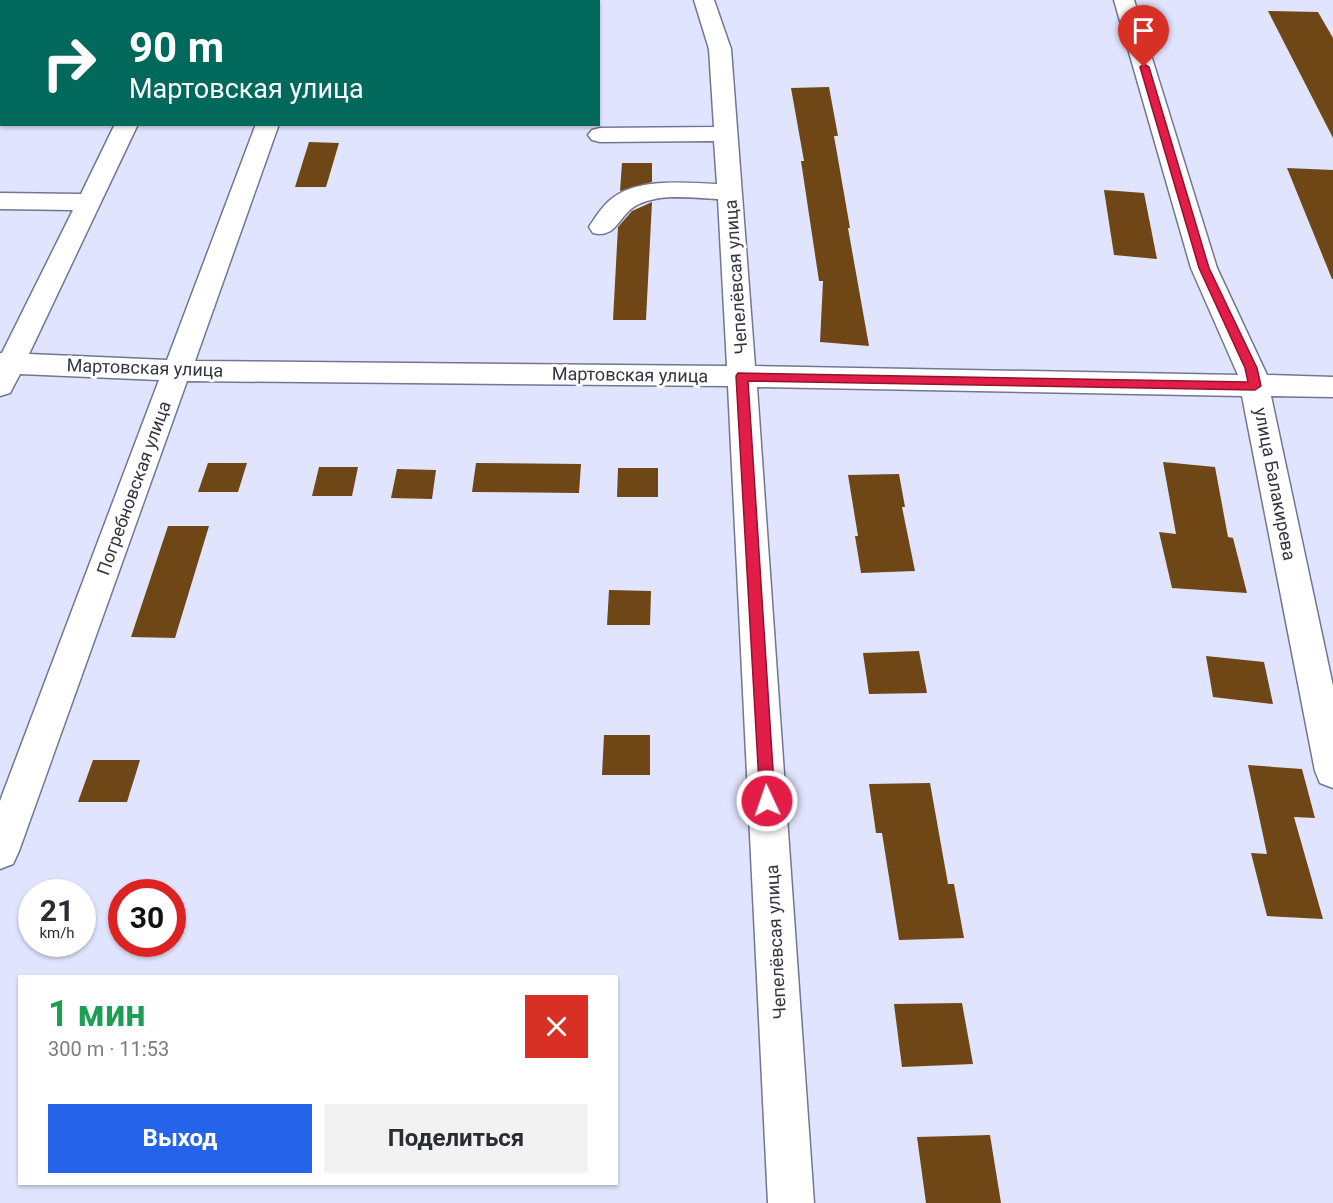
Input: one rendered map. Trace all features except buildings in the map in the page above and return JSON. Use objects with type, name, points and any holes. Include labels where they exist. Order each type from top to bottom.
[{"type":"street","name":"Чепелёвсая улица","points":[[704,0],[720,50],[742,376],[791,1203]]},
{"type":"street","name":"улица Балакирева","points":[[1124,0],[1204,268],[1251,368],[1333,771]]},
{"type":"street","points":[[4,370],[126,126]]},
{"type":"street","name":"Погребновская улица","points":[[0,851],[267,126]]},
{"type":"street","points":[[600,135],[726,134]]},
{"type":"street","points":[[602,227],[618,206],[636,197],[653,193],[730,192]]},
{"type":"street","points":[[0,201],[90,201]]},
{"type":"street","name":"Мартовская улица","points":[[4,370],[742,376],[1333,387]]},
{"type":"route","points":[[767,801],[742,376],[1255,386],[1251,368],[1204,268],[1144,67]]}]
